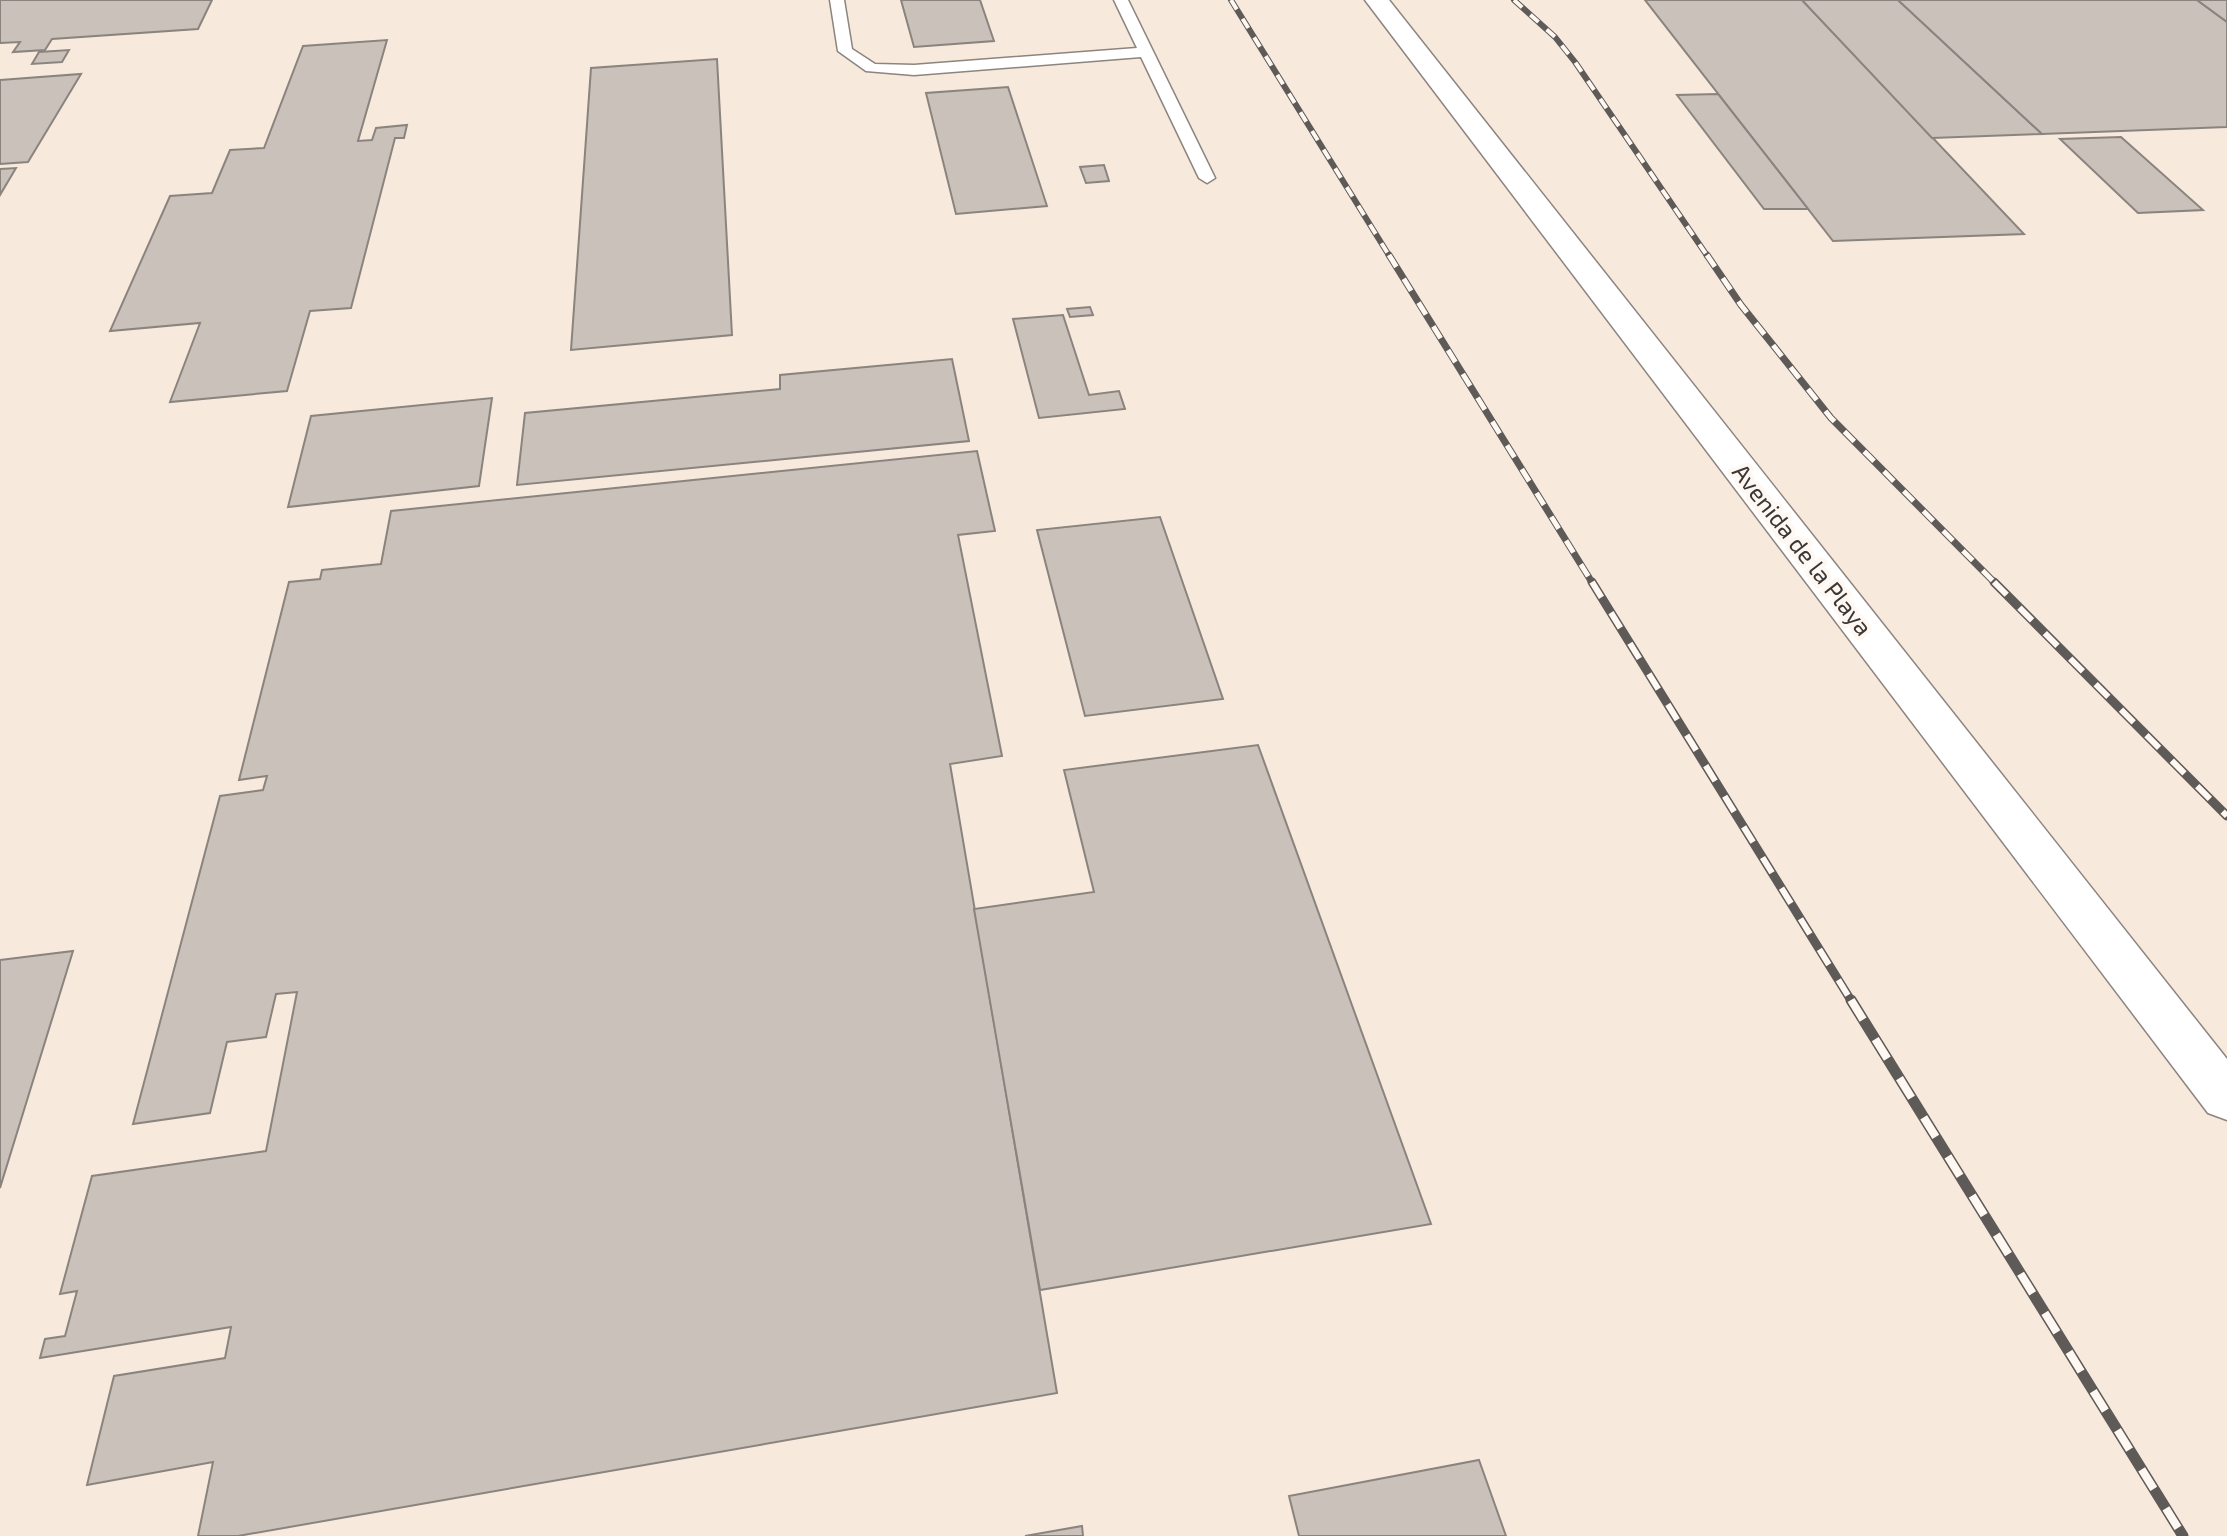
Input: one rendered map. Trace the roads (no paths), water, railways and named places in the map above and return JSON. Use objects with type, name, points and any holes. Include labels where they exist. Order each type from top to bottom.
[{"type":"street","name":"Avenida de la Playa","points":[[1377,0],[2227,1098]]},
{"type":"lane","points":[[837,0],[845,51],[871,68],[914,70],[1147,52]]},
{"type":"lane","points":[[1121,0],[1207,178]]},
{"type":"railway","points":[[1231,0],[1390,257]]},
{"type":"railway","points":[[1514,0],[1555,37],[1575,62],[1708,257]]},
{"type":"railway","points":[[1389,255],[1593,584]]},
{"type":"railway","points":[[1707,255],[1741,305],[1831,418],[1996,584]]},
{"type":"railway","points":[[1592,582],[1852,1002]]},
{"type":"railway","points":[[1994,582],[2227,816]]},
{"type":"railway","points":[[1851,1000],[2183,1536]]}]
